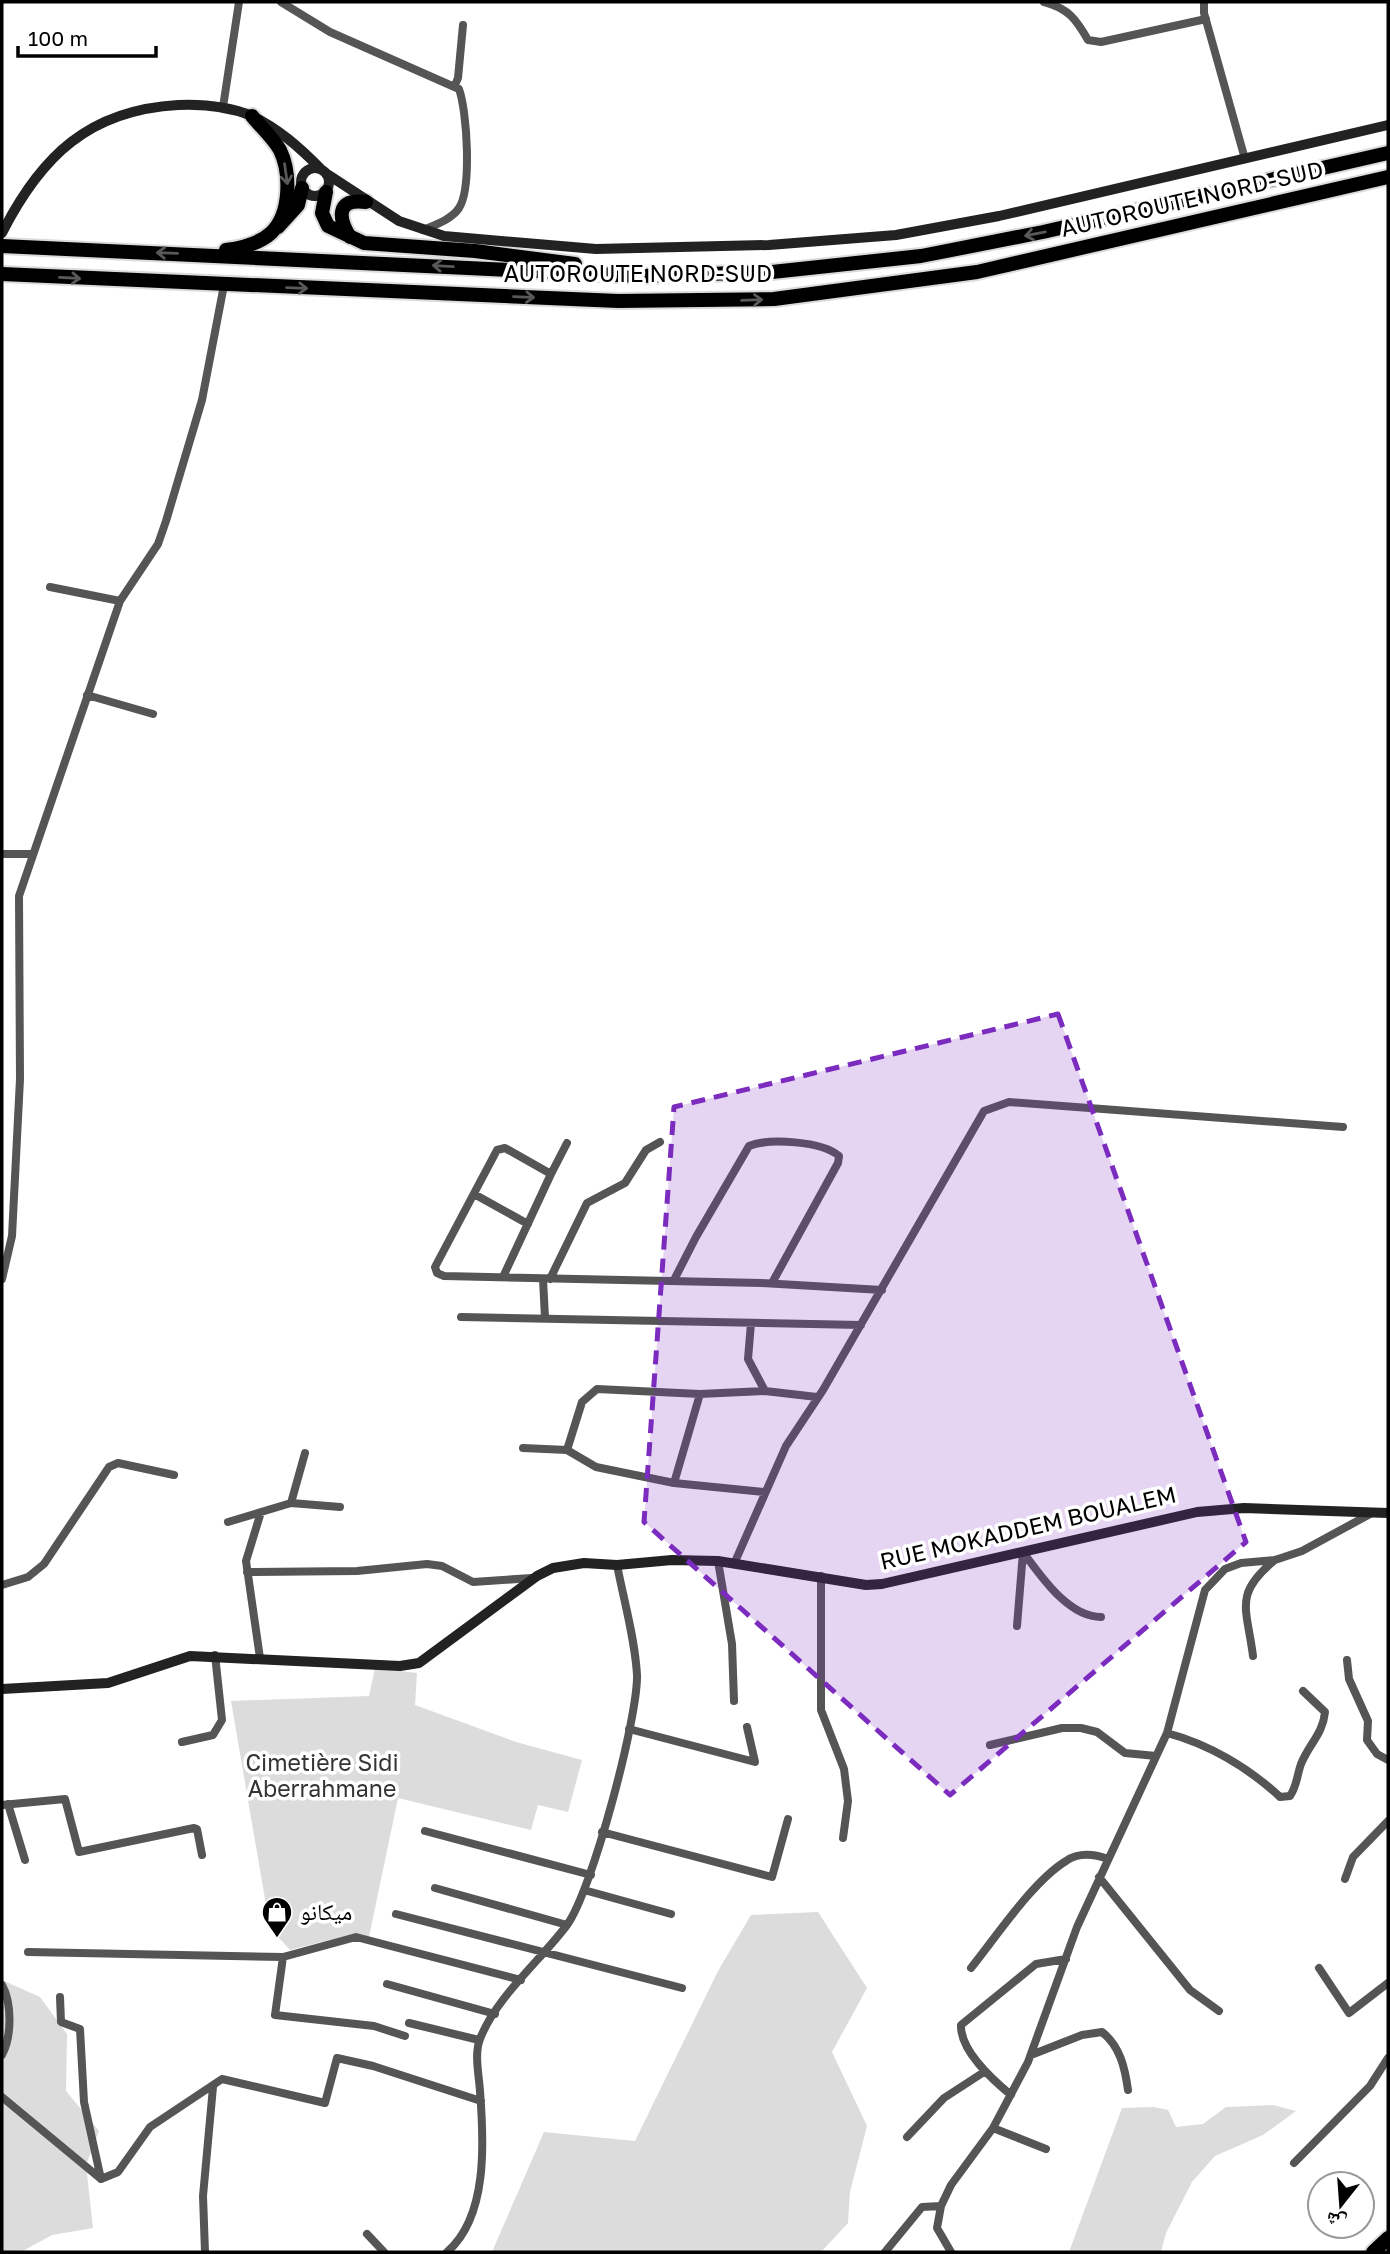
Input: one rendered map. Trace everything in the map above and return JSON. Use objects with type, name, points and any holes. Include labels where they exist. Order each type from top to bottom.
[{"type":"highway","points":[[252,116],[279,149],[285,166],[287,195],[273,232]]},
{"type":"highway","name":"AUTOROUTE NORD-SUD","points":[[2,246],[639,276],[772,272],[920,256],[1069,226],[1388,153]]},
{"type":"highway","name":"AUTOROUTE NORD-SUD","points":[[2,274],[618,301],[774,299],[977,272],[1388,177]]},
{"type":"highway","points":[[200,255],[252,244],[273,232],[292,215],[301,183]]},
{"type":"highway","points":[[326,191],[322,213],[328,226],[351,239],[389,246],[475,251],[596,266],[639,276]]},
{"type":"highway","points":[[351,239],[341,223],[341,213],[346,204],[354,200],[366,202]]},
{"type":"highway","points":[[1373,2252],[1388,2238]]},
{"type":"main road","points":[[2,233],[11,215],[47,164],[78,136],[125,112],[155,106],[197,104],[223,107],[252,116],[299,147],[324,171],[366,202],[399,221],[423,230],[468,239],[596,249],[769,245],[895,235],[999,216],[1388,125]]},
{"type":"main road","points":[[299,147],[301,183],[313,196],[337,187],[347,188]]},
{"type":"main road","points":[[301,183],[306,170],[324,171]]},
{"type":"main road","points":[[324,171],[329,183],[326,191]]},
{"type":"main road","name":"RUE MOKADDEM BOUALEM","points":[[2,1689],[107,1682],[190,1656],[215,1655],[366,1665],[419,1663],[535,1578],[553,1568],[584,1563],[617,1565],[672,1560],[718,1561],[866,1585],[882,1584],[1198,1512],[1244,1508],[1388,1513]]},
{"type":"street","points":[[223,107],[239,2]]},
{"type":"street","points":[[281,2],[355,44],[455,85],[462,97],[467,177],[464,195],[459,209],[445,220],[423,230]]},
{"type":"street","points":[[1044,2],[1060,6],[1073,15],[1088,40],[1101,42],[1206,19]]},
{"type":"street","points":[[1204,2],[1206,19],[1245,159]]},
{"type":"street","points":[[455,85],[463,26]]},
{"type":"street","points":[[2,1279],[12,1236],[20,1079],[19,896],[31,854],[120,601],[158,544],[166,521],[202,400],[225,285]]},
{"type":"street","points":[[50,587],[120,601]]},
{"type":"street","points":[[87,695],[153,714]]},
{"type":"street","points":[[2,854],[31,854]]},
{"type":"street","points":[[734,1564],[786,1446],[882,1290],[984,1111],[1009,1102],[1343,1127]]},
{"type":"street","points":[[545,1318],[547,1279],[587,1203],[625,1183],[646,1150],[660,1142]]},
{"type":"street","points":[[503,1277],[567,1143]]},
{"type":"street","points":[[674,1280],[749,1146],[813,1144],[834,1152],[839,1156],[838,1163],[772,1283]]},
{"type":"street","points":[[551,1174],[501,1148],[435,1266],[437,1273],[444,1276],[772,1283],[882,1290]]},
{"type":"street","points":[[474,1194],[528,1224]]},
{"type":"street","points":[[461,1317],[861,1325]]},
{"type":"street","points":[[751,1324],[748,1359],[765,1391]]},
{"type":"street","points":[[567,1450],[582,1402],[597,1389],[700,1394],[765,1391],[817,1397]]},
{"type":"street","points":[[674,1483],[700,1394]]},
{"type":"street","points":[[523,1448],[567,1450],[596,1467],[674,1483],[764,1492]]},
{"type":"street","points":[[291,1503],[304,1453]]},
{"type":"street","points":[[2,1585],[28,1577],[44,1563],[108,1467],[118,1463],[174,1475]]},
{"type":"street","points":[[228,1522],[291,1503],[340,1507]]},
{"type":"street","points":[[260,1658],[246,1561],[261,1512]]},
{"type":"street","points":[[951,2252],[937,2228],[941,2206],[951,2185],[993,2128],[1031,2055],[1100,1877],[1167,1734],[1205,1590],[1225,1569],[1241,1563],[1275,1560],[1302,1551],[1373,1513]]},
{"type":"street","points":[[1023,1552],[1071,1606],[1087,1617],[1101,1617]]},
{"type":"street","points":[[1017,1626],[1023,1552]]},
{"type":"street","points":[[1253,1656],[1245,1598],[1250,1582],[1275,1560]]},
{"type":"street","points":[[718,1561],[732,1644],[734,1701]]},
{"type":"street","points":[[247,1572],[357,1571],[427,1564],[442,1566],[473,1583],[535,1578]]},
{"type":"street","points":[[447,2252],[461,2239],[476,2203],[481,2101],[479,2040],[520,1980],[567,1925],[584,1890],[629,1729],[635,1704],[637,1674],[617,1565]]},
{"type":"street","points":[[821,1576],[821,1710],[844,1769],[848,1801],[842,1838]]},
{"type":"street","points":[[182,1742],[213,1735],[222,1720],[215,1655]]},
{"type":"street","points":[[1347,1660],[1349,1679],[1368,1721],[1367,1740],[1377,1754],[1388,1760]]},
{"type":"street","points":[[1167,1734],[1193,1741],[1263,1780],[1280,1797],[1290,1796],[1296,1787],[1307,1751],[1319,1737],[1324,1722],[1325,1712],[1303,1691]]},
{"type":"street","points":[[629,1729],[755,1762],[747,1727]]},
{"type":"street","points":[[990,1745],[1062,1728],[1081,1728],[1097,1732],[1125,1753],[1156,1756]]},
{"type":"street","points":[[24,1860],[5,1805],[65,1799],[79,1852],[194,1828],[202,1855]]},
{"type":"street","points":[[602,1832],[772,1877],[788,1819]]},
{"type":"street","points":[[1345,1879],[1353,1857],[1388,1821]]},
{"type":"street","points":[[425,1831],[590,1875]]},
{"type":"street","points":[[971,1968],[1030,1894],[1065,1861],[1092,1854],[1108,1859]]},
{"type":"street","points":[[1100,1877],[1190,1990],[1219,2011]]},
{"type":"street","points":[[435,1888],[567,1925]]},
{"type":"street","points":[[584,1890],[671,1914]]},
{"type":"street","points":[[396,1914],[682,1988]]},
{"type":"street","points":[[28,1952],[283,1957],[356,1937],[520,1980]]},
{"type":"street","points":[[283,1957],[275,2015],[374,2026],[405,2036]]},
{"type":"street","points":[[1011,2095],[984,2072],[962,2035],[961,2025],[1036,1964],[1066,1959]]},
{"type":"street","points":[[1319,1968],[1349,2012],[1388,1983]]},
{"type":"street","points":[[387,1984],[495,2014]]},
{"type":"street","points":[[2,1985],[7,1994],[9,2023],[2,2055]]},
{"type":"street","points":[[60,1997],[62,2024],[80,2029],[84,2102],[101,2179]]},
{"type":"street","points":[[409,2023],[479,2040]]},
{"type":"street","points":[[1031,2055],[1082,2035],[1102,2032],[1111,2039],[1124,2065],[1128,2090]]},
{"type":"street","points":[[101,2179],[118,2172],[150,2127],[226,2078],[246,2087],[325,2103],[337,2058],[373,2066],[481,2101]]},
{"type":"street","points":[[1294,2163],[1370,2086],[1388,2058]]},
{"type":"street","points":[[906,2137],[944,2098],[984,2072]]},
{"type":"street","points":[[205,2252],[203,2196],[213,2087]]},
{"type":"street","points":[[2,2097],[101,2179]]},
{"type":"street","points":[[993,2128],[1046,2149]]},
{"type":"street","points":[[885,2252],[922,2207],[941,2206]]},
{"type":"street","points":[[367,2234],[384,2252]]},
{"type":"highlighted area","points":[[1058,1014],[1246,1542],[950,1795],[644,1522],[674,1107]]},
{"type":"green space","name":"Cimetière Sidi Aberrahmane","points":[[375,1668],[417,1673],[415,1705],[516,1742],[582,1760],[568,1812],[538,1805],[531,1830],[398,1798],[369,1937],[353,1934],[290,1950],[270,1928],[231,1701],[369,1696]]},
{"type":"green space","points":[[818,1912],[867,1988],[832,2052],[867,2126],[850,2192],[848,2223],[821,2252],[492,2252],[544,2132],[635,2141],[718,1971],[751,1915]]},
{"type":"green space","points":[[2,1980],[40,1997],[67,2034],[66,2091],[99,2131],[86,2165],[93,2228],[52,2235],[21,2252],[2,2252]]},
{"type":"green space","points":[[1273,2105],[1296,2111],[1263,2135],[1215,2156],[1192,2182],[1166,2233],[1161,2252],[1069,2252],[1122,2108],[1154,2107],[1168,2110],[1176,2127],[1203,2124],[1226,2107]]},
{"type":"place","name":"ميكانو","points":[[277,1939]]}]
